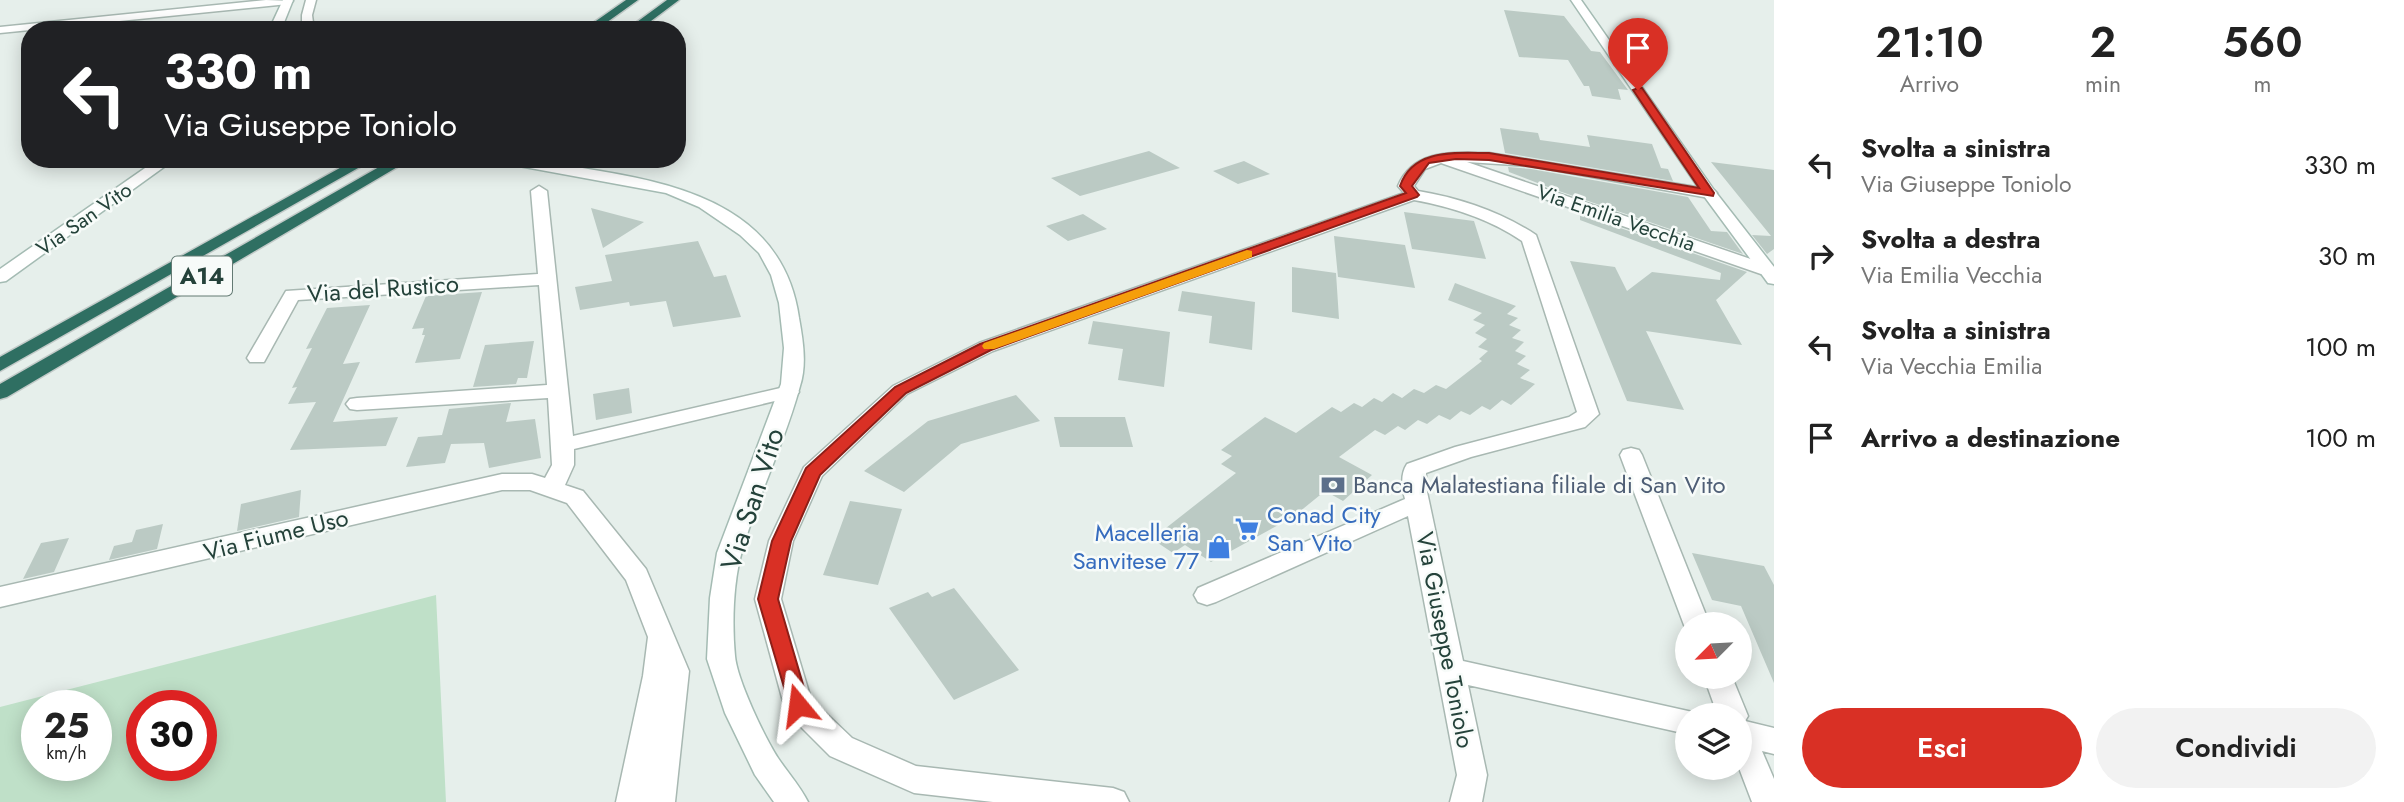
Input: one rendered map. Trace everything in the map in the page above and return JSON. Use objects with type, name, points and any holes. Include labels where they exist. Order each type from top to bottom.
[{"type":"highway","points":[[602,21],[633,0]]},
{"type":"highway","points":[[632,21],[655,0]]},
{"type":"highway","points":[[636,21],[674,0]]},
{"type":"highway","name":"A14","points":[[0,365],[351,168]]},
{"type":"highway","name":"A14","points":[[0,393],[388,168]]},
{"type":"street","points":[[86,21],[288,0],[279,21]]},
{"type":"street","points":[[307,21],[311,0]]},
{"type":"street","points":[[1576,0],[1709,193],[1770,275]]},
{"type":"street","points":[[0,30],[21,28]]},
{"type":"street","name":"Via Emilia Vecchia","points":[[1442,158],[1489,157],[1531,162],[1709,193]]},
{"type":"street","points":[[1113,802],[914,779],[841,747],[798,705],[768,599],[781,541],[813,472],[900,390],[986,347],[1413,195],[1406,186],[1408,179],[1425,160],[1442,158]]},
{"type":"street","name":"Via Emilia Vecchia","points":[[1442,158],[1770,275]]},
{"type":"street","name":"Via San Vito","points":[[0,277],[154,168]]},
{"type":"street","name":"Via San Vito","points":[[555,168],[638,182],[671,190],[705,204],[746,231],[766,250],[775,267],[788,303],[794,348],[789,392],[729,553],[723,598],[721,660],[740,713],[766,766],[792,802]]},
{"type":"street","points":[[539,191],[563,445],[563,465],[552,487],[575,497],[637,576],[676,671],[659,802]]},
{"type":"street","name":"Via Giuseppe Toniolo","points":[[1413,195],[1448,203],[1505,225],[1530,239],[1588,414],[1577,422],[1463,452],[1415,469],[1414,487],[1472,775],[1466,802]]},
{"type":"street","name":"Via del Rustico","points":[[257,358],[292,295],[547,278]]},
{"type":"street","points":[[358,404],[558,391]]},
{"type":"street","name":"Via San Vito","points":[[563,445],[789,392]]},
{"type":"street","points":[[1631,455],[1692,612]]},
{"type":"street","name":"Via Fiume Uso","points":[[0,597],[502,482],[532,482],[552,487]]},
{"type":"street","points":[[1207,595],[1417,503]]},
{"type":"street","points":[[632,802],[657,676],[660,633]]},
{"type":"street","points":[[1451,670],[1675,719]]},
{"type":"street","points":[[1752,736],[1774,741]]},
{"type":"street","points":[[1752,763],[1768,802]]},
{"type":"street","name":"Via San Vito","points":[[766,766],[773,802]]},
{"type":"green space","points":[[436,595],[446,802],[0,802],[0,707],[21,702],[21,781],[112,781],[112,690],[66,690]]},
{"type":"building","points":[[1504,10],[1564,16],[1591,51],[1600,52],[1628,90],[1618,89],[1621,100],[1592,96],[1589,86],[1584,86],[1568,60],[1519,57]]},
{"type":"building","points":[[1500,128],[1538,133],[1540,140],[1590,147],[1587,135],[1652,144],[1661,168],[1668,169],[1673,181],[1505,153]]},
{"type":"building","points":[[1149,151],[1180,168],[1080,196],[1051,178]]},
{"type":"building","points":[[1244,161],[1270,174],[1238,184],[1213,171]]},
{"type":"building","points":[[1711,162],[1774,170],[1774,249],[1767,254],[1752,235],[1771,236]]},
{"type":"building","points":[[1508,167],[1688,197],[1711,231],[1727,232],[1743,254],[1553,189],[1509,172]]},
{"type":"building","points":[[591,208],[644,222],[603,248]]},
{"type":"building","points":[[1404,212],[1474,221],[1486,259],[1412,249]]},
{"type":"building","points":[[1083,214],[1107,229],[1068,241],[1046,226]]},
{"type":"building","points":[[1580,214],[1747,272],[1716,300],[1742,345],[1646,331],[1684,410],[1627,401],[1570,261],[1615,267],[1627,291],[1652,272],[1720,280],[1721,273],[1580,220]]},
{"type":"building","points":[[1334,236],[1405,245],[1415,288],[1338,277]]},
{"type":"building","points":[[698,241],[714,277],[726,275],[741,317],[673,327],[666,301],[630,306],[629,302],[580,310],[575,287],[612,281],[605,255]]},
{"type":"building","points":[[1292,267],[1336,273],[1339,319],[1292,312]]},
{"type":"building","points":[[1455,283],[1516,306],[1507,314],[1518,318],[1509,325],[1521,330],[1512,338],[1524,342],[1515,351],[1526,356],[1517,364],[1530,370],[1520,378],[1535,384],[1511,405],[1502,400],[1490,410],[1482,406],[1470,415],[1461,411],[1450,420],[1439,415],[1427,424],[1418,420],[1405,430],[1398,426],[1385,435],[1375,430],[1339,457],[1372,475],[1343,501],[1325,491],[1293,517],[1211,562],[1185,545],[1173,553],[1152,539],[1236,473],[1221,464],[1232,456],[1221,450],[1265,417],[1296,433],[1332,407],[1341,412],[1354,403],[1362,407],[1374,398],[1382,402],[1393,393],[1402,398],[1414,389],[1424,393],[1436,385],[1446,389],[1482,361],[1479,359],[1488,351],[1478,347],[1487,339],[1475,333],[1485,325],[1473,320],[1482,313],[1448,300]]},
{"type":"building","points":[[1182,291],[1255,302],[1252,350],[1209,343],[1212,316],[1178,311]]},
{"type":"building","points":[[482,292],[460,359],[415,363],[425,335],[422,335],[424,328],[412,329],[426,296]]},
{"type":"building","points":[[370,305],[343,364],[360,362],[333,422],[398,417],[386,446],[290,450],[316,402],[288,404],[297,387],[292,388],[312,348],[306,349],[327,308]]},
{"type":"building","points":[[1093,321],[1170,332],[1164,387],[1118,380],[1123,349],[1088,344]]},
{"type":"building","points":[[534,341],[527,378],[518,378],[516,384],[473,387],[485,345]]},
{"type":"building","points":[[629,388],[632,413],[596,420],[593,394]]},
{"type":"building","points":[[1016,395],[1040,421],[961,444],[904,492],[864,471],[928,421]]},
{"type":"building","points":[[511,403],[506,422],[535,419],[541,458],[489,468],[484,443],[451,444],[445,463],[406,467],[418,437],[442,435],[449,409]]},
{"type":"building","points":[[1054,417],[1125,417],[1133,447],[1060,447]]},
{"type":"building","points":[[301,490],[299,517],[237,531],[241,504]]},
{"type":"building","points":[[850,501],[902,509],[878,585],[823,575]]},
{"type":"building","points":[[163,524],[157,549],[109,560],[114,546],[132,542],[136,530]]},
{"type":"building","points":[[69,538],[54,572],[23,579],[41,543]]},
{"type":"building","points":[[1692,553],[1764,566],[1774,585],[1774,683],[1752,632],[1752,612],[1744,612],[1741,606],[1712,600]]},
{"type":"building","points":[[954,588],[1019,670],[954,700],[889,608],[928,592],[932,597]]},
{"type":"slow traffic","points":[[989,346],[1247,254]]},
{"type":"place","name":"Banca Malatestiana filiale di San Vito","points":[[1333,485]]},
{"type":"place","name":"Conad City San Vito","points":[[1247,529]]},
{"type":"place","name":"Macelleria Sanvitese 77","points":[[1219,547]]},
{"type":"route","points":[[798,705],[768,599],[781,541],[813,472],[900,390],[986,347],[1413,195],[1406,186],[1408,179],[1425,160],[1456,156],[1489,157],[1709,193],[1638,90]]}]
